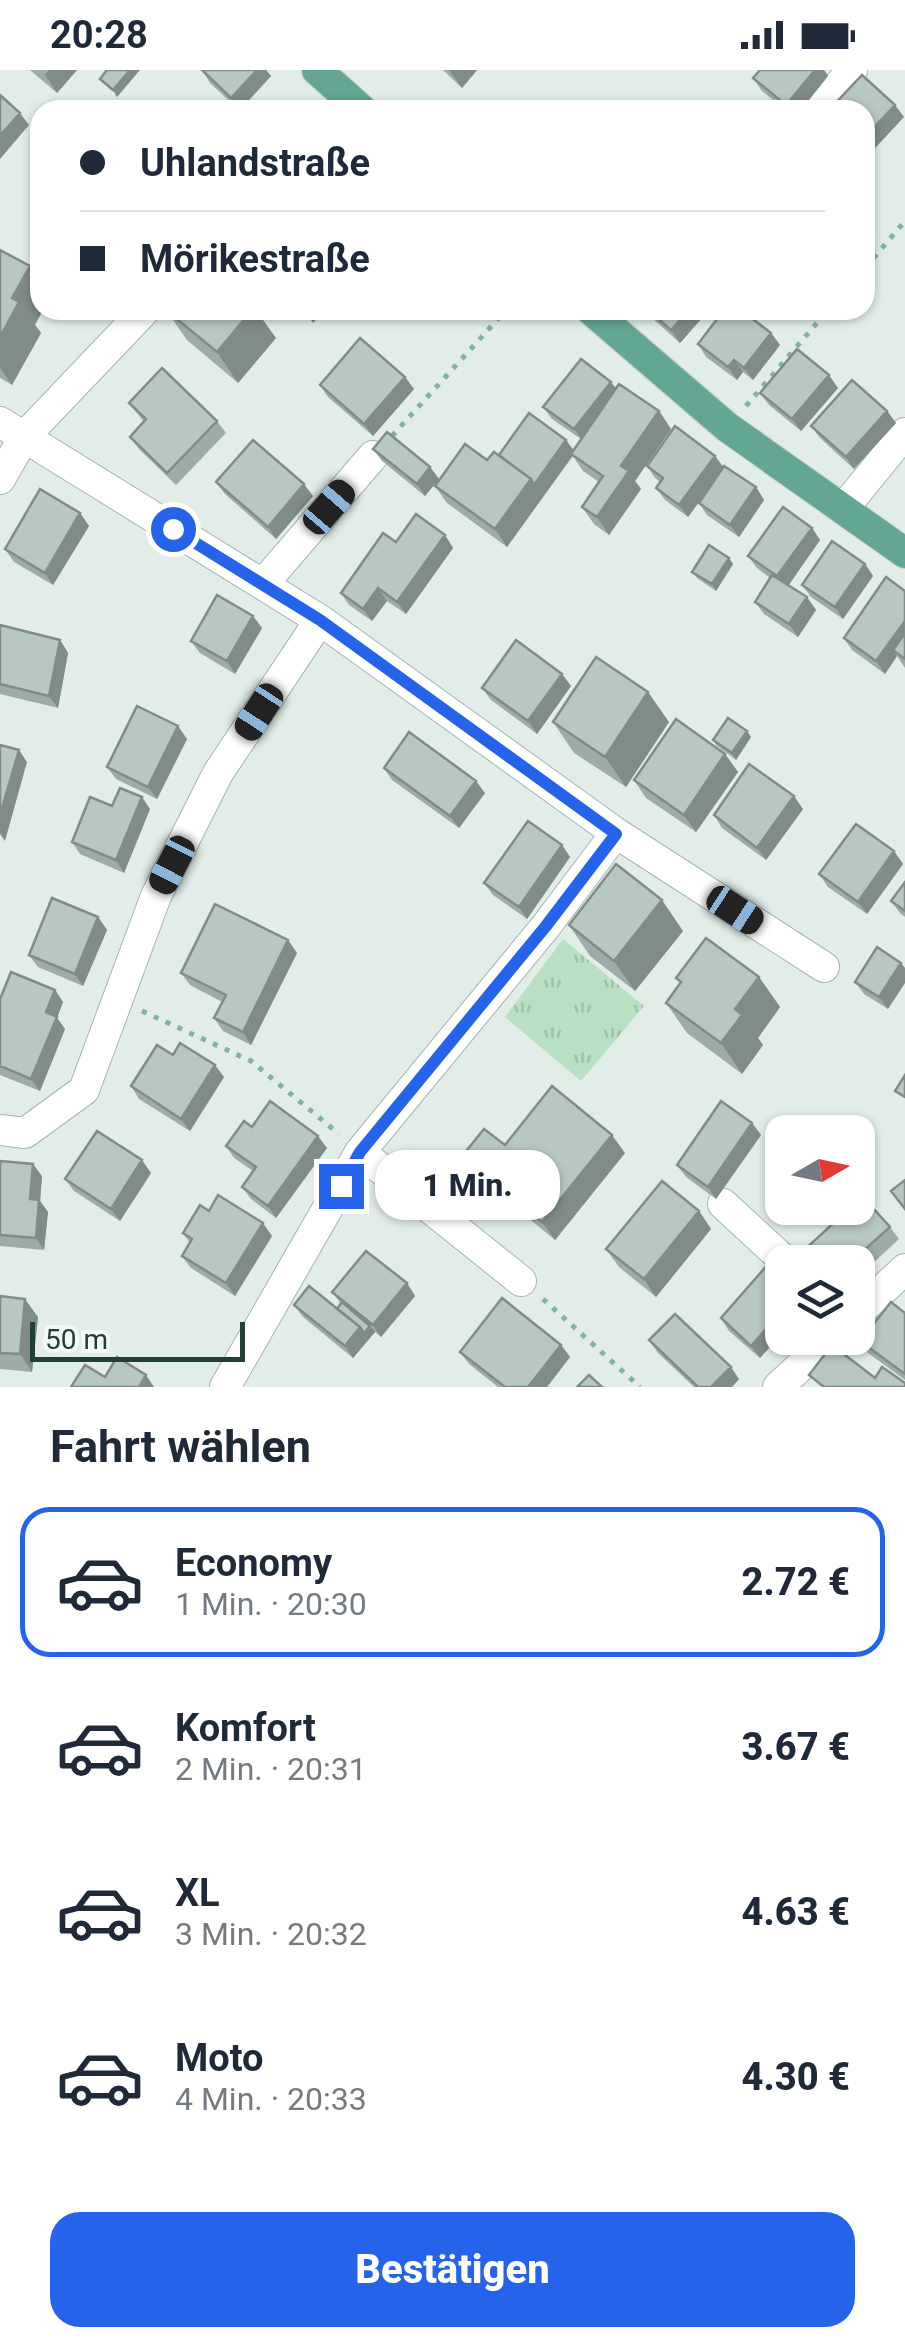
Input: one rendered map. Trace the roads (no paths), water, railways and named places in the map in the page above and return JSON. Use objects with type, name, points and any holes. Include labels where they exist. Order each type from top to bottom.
[{"type":"main road","points":[[317,70],[344,100]]},
{"type":"main road","points":[[602,320],[727,427],[905,553]]},
{"type":"street","points":[[826,100],[852,70]]},
{"type":"street","points":[[0,479],[12,430],[134,320]]},
{"type":"street","points":[[12,430],[320,620],[616,834],[824,967]]},
{"type":"street","points":[[843,509],[905,433]]},
{"type":"street","points":[[262,584],[373,456]]},
{"type":"street","points":[[0,1130],[25,1133],[84,1090],[156,896],[218,773],[320,620]]},
{"type":"street","points":[[225,1387],[360,1152],[546,926],[616,834]]},
{"type":"street","points":[[360,1152],[522,1281]]},
{"type":"street","points":[[723,1204],[768,1245]]},
{"type":"street","points":[[875,1296],[905,1269]]},
{"type":"street","points":[[778,1387],[813,1355]]}]
